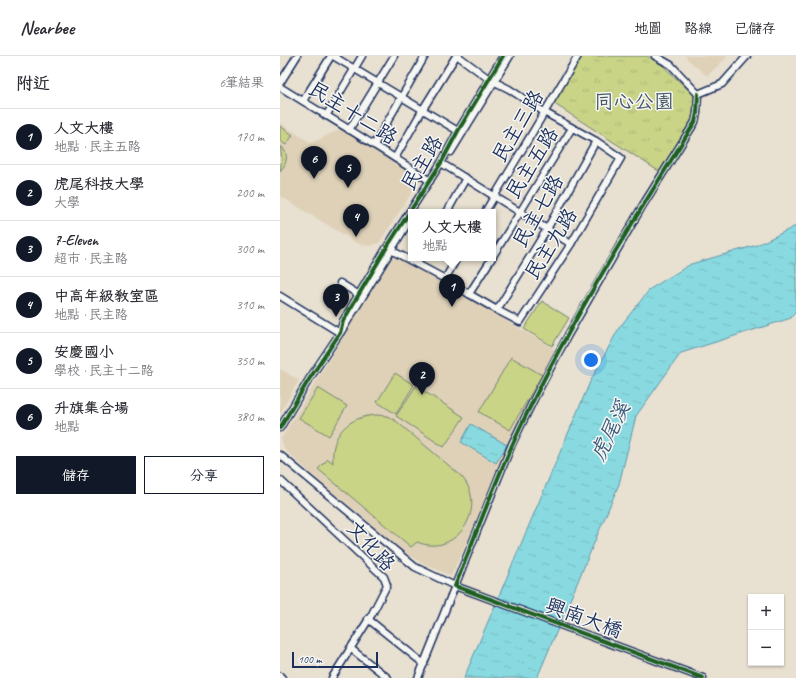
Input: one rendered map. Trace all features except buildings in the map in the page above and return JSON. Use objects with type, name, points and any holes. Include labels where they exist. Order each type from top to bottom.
[{"type":"street","name":"民主十二路","points":[[280,83],[296,56]]},
{"type":"street","points":[[303,101],[332,56],[355,68],[423,109],[458,132]]},
{"type":"street","points":[[326,116],[362,56]]},
{"type":"street","points":[[349,130],[394,56]]},
{"type":"street","points":[[374,144],[425,56]]},
{"type":"street","points":[[395,158],[423,109],[457,56],[492,80],[509,89],[544,112],[596,141]]},
{"type":"street","name":"民主路","points":[[413,209],[442,164],[458,132],[492,80],[503,56]]},
{"type":"street","points":[[417,209],[492,80],[510,56]]},
{"type":"street","name":"民主三路","points":[[487,209],[578,56]]},
{"type":"street","points":[[418,678],[512,444],[534,399],[568,335],[639,212],[695,122],[698,94],[671,65],[655,56]]},
{"type":"street","points":[[698,94],[722,84],[747,56]]},
{"type":"street","name":"民主十二路","points":[[280,86],[326,116],[374,144],[430,181]]},
{"type":"street","name":"民主五路","points":[[496,251],[572,128]]},
{"type":"street","name":"民主九路","points":[[497,310],[520,322],[571,244],[621,158],[596,141]]},
{"type":"street","name":"民主七路","points":[[497,310],[547,229],[596,141]]},
{"type":"street","points":[[442,164],[571,244]]},
{"type":"street","points":[[449,209],[466,178]]},
{"type":"street","name":"民主路","points":[[280,428],[308,381],[340,333],[343,321],[361,296],[408,217]]},
{"type":"street","points":[[408,222],[389,248],[408,256]]},
{"type":"street","points":[[419,261],[468,294],[497,310]]},
{"type":"street","points":[[445,278],[455,261]]},
{"type":"street","name":"民主五路","points":[[468,294],[489,261]]},
{"type":"street","points":[[340,284],[361,296]]},
{"type":"street","points":[[280,296],[340,333]]},
{"type":"street","name":"文化路","points":[[281,459],[415,567],[455,586]]},
{"type":"street","name":"文化路","points":[[280,480],[384,577],[387,585],[332,678]]},
{"type":"street","name":"興南大橋","points":[[455,586],[703,678]]},
{"type":"street","points":[[368,619],[424,664]]},
{"type":"street","points":[[350,648],[388,678]]},
{"type":"shaded area","points":[[684,56],[728,56],[707,76]]},
{"type":"shaded area","points":[[280,123],[311,143],[341,129],[406,166],[420,180],[379,243],[370,246],[359,244],[280,196]]},
{"type":"shaded area","points":[[394,253],[556,350],[451,576],[420,562],[403,551],[318,480],[285,450],[281,439]]},
{"type":"shaded area","points":[[280,369],[299,380],[280,413]]},
{"type":"green space","name":"同心公園","points":[[581,56],[647,56],[662,65],[694,95],[693,121],[660,172],[553,103]]},
{"type":"green space","points":[[280,126],[293,135],[286,145],[280,141]]},
{"type":"green space","points":[[280,145],[285,151],[286,161],[285,165],[280,171],[282,159]]},
{"type":"green space","points":[[542,301],[569,318],[552,346],[524,329]]},
{"type":"green space","points":[[511,357],[542,375],[510,430],[479,412]]},
{"type":"green space","points":[[395,373],[414,385],[396,414],[377,402]]},
{"type":"green space","points":[[416,386],[464,417],[444,447],[396,416]]},
{"type":"green space","points":[[318,388],[347,406],[329,436],[299,418]]},
{"type":"green space","points":[[377,415],[387,416],[396,421],[459,474],[468,486],[472,500],[471,513],[465,526],[457,536],[445,543],[432,545],[417,542],[411,547],[318,469],[328,459],[333,463],[335,443],[343,428],[358,419]]},
{"type":"water","name":"虎尾溪","points":[[796,226],[796,310],[791,318],[681,353],[636,416],[619,484],[537,678],[464,678],[590,382],[619,328],[650,289],[691,264],[757,245]]},
{"type":"water","points":[[471,424],[507,445],[496,463],[461,442]]},
{"type":"cycle path","points":[[411,209],[441,163],[458,131],[503,56]]},
{"type":"cycle path","points":[[698,94],[695,122],[631,225],[571,328],[534,399],[502,469],[455,586],[703,678]]},
{"type":"cycle path","points":[[280,428],[308,381],[340,333],[343,321],[408,214]]},
{"type":"place","name":"升旗集合場","points":[[314,179]]},
{"type":"place","name":"安慶國小","points":[[348,188]]},
{"type":"place","name":"中高年級教室區","points":[[356,237]]},
{"type":"place","name":"人文大樓","points":[[452,307]]},
{"type":"place","name":"7-Eleven","points":[[336,317]]},
{"type":"place","name":"虎尾科技大學","points":[[422,395]]}]
